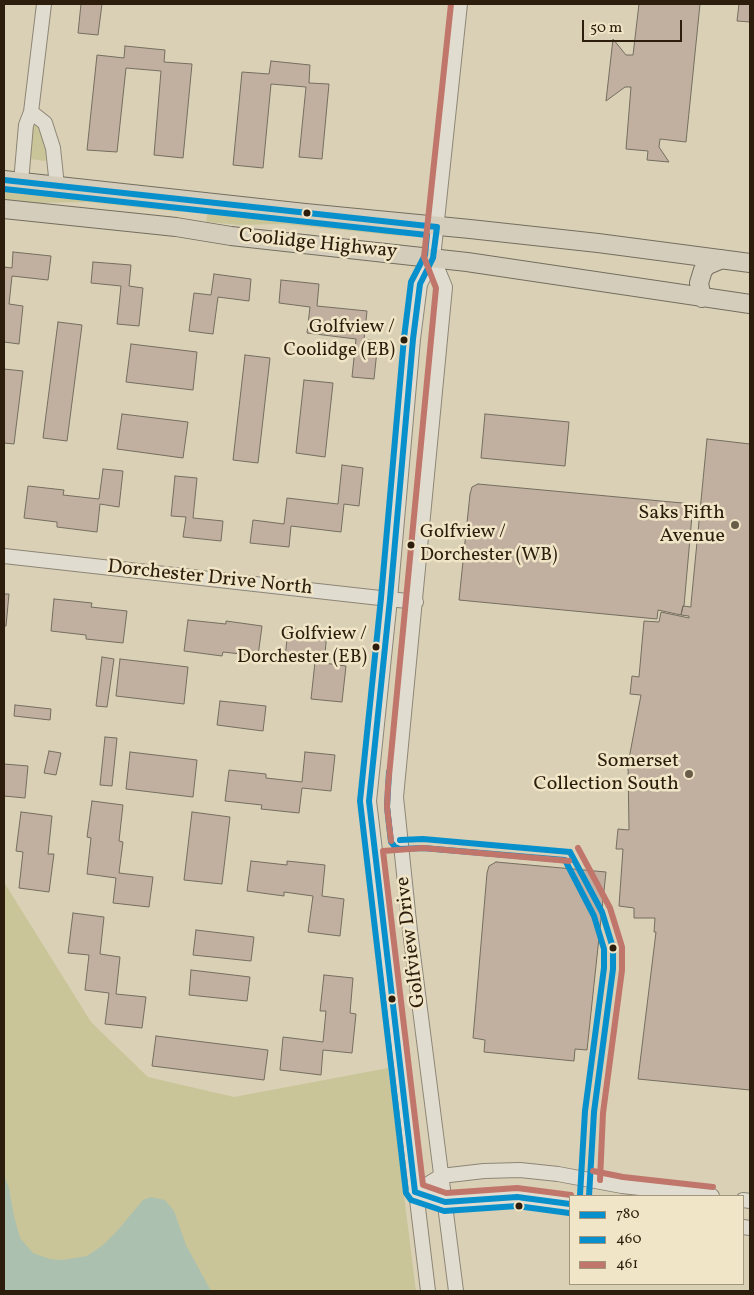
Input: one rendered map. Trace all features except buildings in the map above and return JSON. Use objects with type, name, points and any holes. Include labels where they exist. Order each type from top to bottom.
[{"type":"main road","name":"Coolidge Highway","points":[[12,181],[598,243],[750,263]]},
{"type":"main road","points":[[176,227],[192,223],[195,215],[194,201]]},
{"type":"main road","name":"Coolidge Highway","points":[[4,209],[176,227],[231,236],[506,267],[750,304]]},
{"type":"main road","points":[[702,298],[699,283],[703,270],[708,265],[722,259]]},
{"type":"street","points":[[12,181],[31,112],[44,4]]},
{"type":"street","points":[[433,258],[460,4]]},
{"type":"street","points":[[31,112],[45,123],[53,148],[57,186]]},
{"type":"street","name":"Golfview Drive","points":[[428,1291],[369,808],[369,790],[390,599],[413,339],[420,284],[433,258]]},
{"type":"street","name":"Golfview Drive","points":[[433,258],[445,287],[416,602],[396,787],[396,807],[456,1291]]},
{"type":"street","name":"Dorchester Drive North","points":[[4,556],[416,602]]},
{"type":"street","points":[[415,1192],[441,1176],[484,1171],[520,1170],[558,1174],[622,1186],[703,1195]]},
{"type":"street","points":[[415,1192],[445,1202],[509,1197],[534,1198],[569,1204]]},
{"type":"shaded area","points":[[35,124],[38,124],[46,147],[48,157],[45,161],[30,159],[33,127]]},
{"type":"shaded area","points":[[4,187],[183,209],[180,212],[88,202],[35,203],[4,200]]},
{"type":"shaded area","points":[[208,211],[401,230],[401,236],[284,224],[239,225],[207,222]]},
{"type":"shaded area","points":[[4,882],[91,1022],[148,1077],[234,1097],[388,1068],[416,1291],[4,1291]]},
{"type":"shaded area","points":[[4,1176],[9,1188],[20,1238],[33,1253],[50,1259],[62,1260],[87,1256],[103,1245],[117,1231],[143,1200],[151,1197],[165,1200],[174,1211],[186,1245],[211,1291],[4,1291]]},
{"type":"transit line","name":"461","points":[[391,841],[387,807],[388,786],[436,288],[424,257],[451,4]]},
{"type":"transit line","name":"780","points":[[4,180],[437,227]]},
{"type":"transit line","name":"460","points":[[4,189],[427,235],[425,255],[411,282],[404,338],[381,598],[360,801],[406,1193],[411,1200],[444,1211],[517,1206],[569,1213]]},
{"type":"transit line","name":"780","points":[[415,1192],[369,801],[390,599],[413,339],[420,284],[433,258],[437,227]]},
{"type":"transit line","name":"460","points":[[389,772],[387,807],[391,842],[395,847],[400,849],[423,848],[565,860],[594,916],[604,949],[604,968],[585,1111],[580,1195]]},
{"type":"transit line","name":"780","points":[[400,840],[423,839],[570,852]]},
{"type":"transit line","name":"461","points":[[569,861],[423,848],[383,851],[423,1185],[446,1193],[517,1188],[571,1195]]},
{"type":"transit line","name":"461","points":[[578,848],[610,908],[622,947],[622,970],[603,1113],[600,1180]]},
{"type":"transit line","name":"780","points":[[570,852],[602,912],[613,948],[613,969],[594,1112],[589,1195]]},
{"type":"transit line","name":"461","points":[[593,1171],[623,1177],[713,1187]]},
{"type":"transit line","name":"780","points":[[415,1192],[445,1202],[517,1197],[569,1204]]},
{"type":"place","name":"Golfview / Coolidge (EB)","points":[[404,340]]},
{"type":"place","name":"Saks Fifth Avenue","points":[[735,525]]},
{"type":"place","name":"Golfview / Dorchester (WB)","points":[[411,545]]},
{"type":"place","name":"Golfview / Dorchester (EB)","points":[[376,647]]},
{"type":"place","name":"Somerset Collection South","points":[[689,774]]}]
